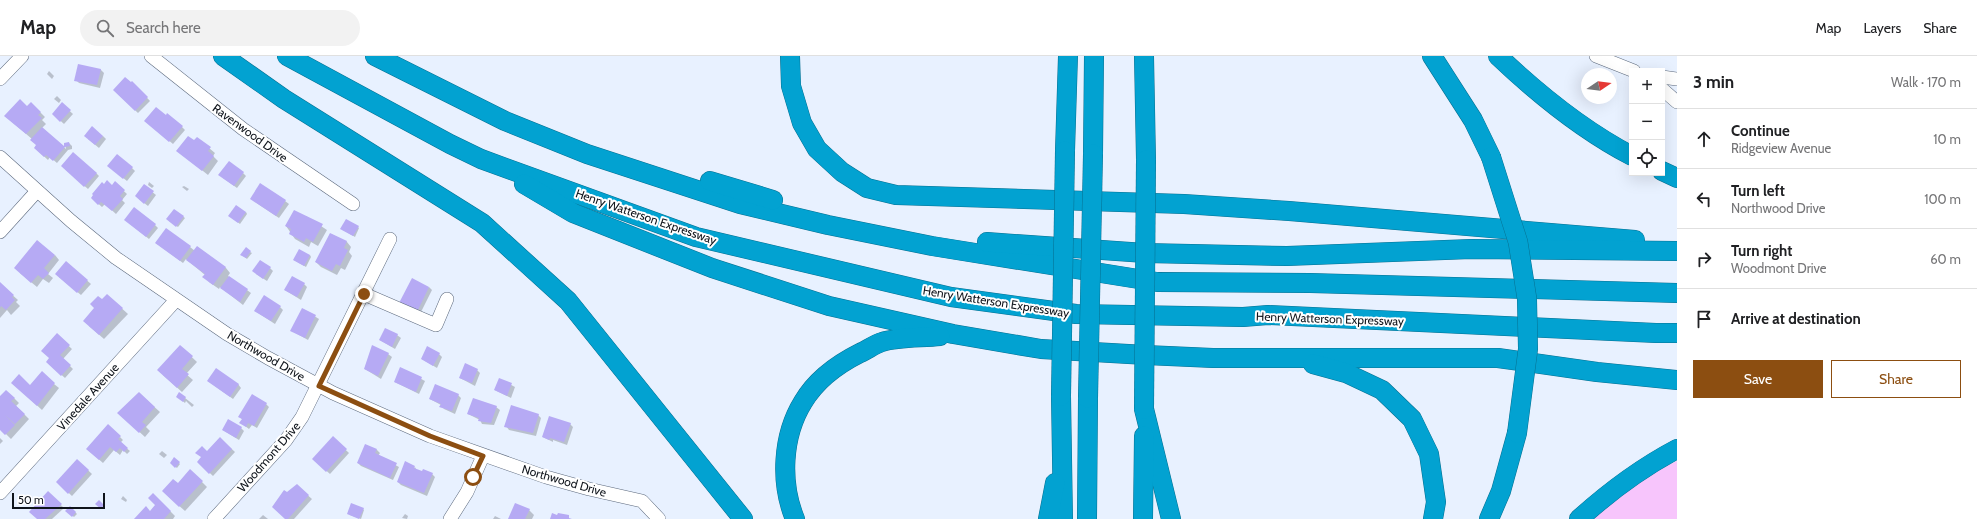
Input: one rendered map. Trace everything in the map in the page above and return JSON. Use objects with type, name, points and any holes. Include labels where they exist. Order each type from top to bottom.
[{"type":"highway","points":[[223,56],[284,99],[482,223],[568,301],[743,519]]},
{"type":"highway","name":"Henry Watterson Expressway","points":[[287,56],[450,144],[481,159],[696,237],[951,297],[1076,314],[1243,317],[1268,315],[1656,334],[1677,333]]},
{"type":"highway","points":[[375,56],[505,121],[587,154],[740,204],[828,225],[932,246],[1157,282],[1310,283],[1677,293]]},
{"type":"highway","points":[[384,56],[503,108],[620,154],[829,216],[998,244],[1145,253],[1287,256],[1471,249],[1677,251]]},
{"type":"highway","points":[[790,56],[791,86],[802,123],[817,149],[842,172],[867,188],[896,195],[1184,204],[1297,211],[1677,244]]},
{"type":"highway","points":[[1062,56],[1068,76]]},
{"type":"highway","points":[[1063,519],[1060,458],[1068,56]]},
{"type":"highway","points":[[1087,519],[1094,56]]},
{"type":"highway","points":[[1143,519],[1146,160],[1144,56]]},
{"type":"highway","points":[[1432,56],[1473,120],[1491,157],[1518,242],[1527,299],[1528,349],[1517,433],[1501,491],[1489,519]]},
{"type":"highway","points":[[1498,56],[1530,86],[1573,119],[1629,154]]},
{"type":"highway","points":[[481,159],[573,213],[712,268],[830,306],[953,334],[1041,349],[1191,357],[1498,358],[1597,372],[1677,380]]},
{"type":"highway","points":[[1665,172],[1677,178]]},
{"type":"highway","points":[[795,519],[789,505],[784,468],[789,432],[802,402],[823,377],[850,358],[882,342],[953,334]]},
{"type":"highway","points":[[1656,334],[1677,337]]},
{"type":"highway","points":[[1286,358],[1346,373],[1382,390],[1412,419],[1429,454],[1436,502],[1433,519]]},
{"type":"highway","points":[[1144,409],[1172,519]]},
{"type":"highway","points":[[1579,519],[1608,492],[1646,466],[1677,449]]},
{"type":"highway","points":[[1048,519],[1060,458]]},
{"type":"street","points":[[0,79],[22,56]]},
{"type":"street","name":"Ravenwood Drive","points":[[151,56],[243,129],[314,180],[353,204]]},
{"type":"street","points":[[1596,56],[1629,69]]},
{"type":"street","points":[[1665,78],[1677,79]]},
{"type":"street","points":[[1665,92],[1677,102]]},
{"type":"street","name":"Northwood Drive","points":[[0,157],[37,191],[116,258],[227,334],[319,386],[430,436],[483,456],[589,489],[642,501],[660,519]]},
{"type":"street","points":[[0,232],[37,191]]},
{"type":"street","name":"Woodmont Drive","points":[[214,519],[286,440],[302,417],[319,386],[390,239]]},
{"type":"street","points":[[364,294],[436,325],[447,299]]},
{"type":"street","name":"Vinedale Avenue","points":[[0,493],[176,300]]},
{"type":"street","points":[[450,519],[467,492],[483,456]]},
{"type":"shaded area","points":[[1677,461],[1677,519],[1592,519],[1610,503],[1633,487],[1656,472]]},
{"type":"building","points":[[78,64],[101,69],[97,85],[74,81]]},
{"type":"building","points":[[125,77],[131,82],[132,81],[148,97],[135,111],[113,90]]},
{"type":"building","points":[[20,99],[27,106],[31,102],[41,112],[38,115],[42,118],[26,134],[4,116]]},
{"type":"building","points":[[62,102],[71,110],[60,122],[52,114]]},
{"type":"building","points":[[156,107],[166,115],[167,113],[183,126],[169,142],[144,121]]},
{"type":"building","points":[[92,126],[103,136],[95,145],[84,136]]},
{"type":"building","points":[[42,127],[64,146],[64,143],[69,142],[70,146],[65,147],[53,161],[46,155],[44,157],[34,148],[36,145],[30,140]]},
{"type":"building","points":[[188,136],[194,140],[197,137],[211,147],[208,151],[214,156],[202,171],[176,151]]},
{"type":"building","points":[[73,152],[97,173],[84,187],[61,166]]},
{"type":"building","points":[[117,154],[133,167],[123,179],[107,166]]},
{"type":"building","points":[[229,161],[244,172],[234,186],[218,175]]},
{"type":"building","points":[[107,180],[112,185],[115,181],[125,190],[120,196],[123,199],[112,211],[101,202],[98,205],[91,198],[93,195],[92,194],[102,182],[104,184]]},
{"type":"building","points":[[260,183],[286,200],[276,216],[250,199]]},
{"type":"building","points":[[144,184],[154,191],[144,204],[135,196]]},
{"type":"building","points":[[236,205],[246,212],[238,223],[228,216]]},
{"type":"building","points":[[134,207],[156,224],[146,237],[124,220]]},
{"type":"building","points":[[174,209],[184,216],[176,227],[166,219]]},
{"type":"building","points":[[294,210],[323,224],[313,242],[306,238],[304,242],[289,234],[291,229],[285,226]]},
{"type":"building","points":[[346,219],[359,226],[353,236],[340,229]]},
{"type":"building","points":[[166,228],[191,246],[180,261],[155,243]]},
{"type":"building","points":[[330,233],[347,241],[344,248],[348,250],[340,266],[336,264],[332,271],[315,262]]},
{"type":"building","points":[[37,240],[55,255],[44,268],[49,273],[43,279],[38,275],[31,283],[14,268]]},
{"type":"building","points":[[197,246],[226,267],[213,285],[202,277],[205,274],[186,260]]},
{"type":"building","points":[[246,247],[251,251],[246,258],[240,255]]},
{"type":"building","points":[[299,249],[310,255],[304,266],[293,260]]},
{"type":"building","points":[[260,260],[271,267],[263,279],[252,271]]},
{"type":"building","points":[[66,261],[88,280],[77,293],[55,274]]},
{"type":"building","points":[[229,276],[248,289],[240,302],[220,288]]},
{"type":"building","points":[[292,276],[305,283],[297,297],[284,290]]},
{"type":"building","points":[[412,278],[429,287],[417,312],[399,303]]},
{"type":"building","points":[[0,282],[14,295],[12,297],[15,300],[6,310],[1,306],[0,308]]},
{"type":"building","points":[[107,294],[123,308],[99,335],[83,321],[94,308],[90,304],[98,296],[102,299]]},
{"type":"building","points":[[264,295],[281,306],[271,321],[254,311]]},
{"type":"building","points":[[302,308],[316,315],[305,338],[290,331]]},
{"type":"building","points":[[385,328],[398,334],[392,347],[379,340]]},
{"type":"building","points":[[57,333],[70,345],[60,355],[71,365],[61,376],[46,362],[49,358],[41,351]]},
{"type":"building","points":[[180,345],[193,356],[182,369],[189,374],[177,388],[157,370]]},
{"type":"building","points":[[372,345],[389,353],[378,376],[364,369]]},
{"type":"building","points":[[427,346],[440,353],[433,366],[421,359]]},
{"type":"building","points":[[465,363],[478,369],[472,383],[459,378]]},
{"type":"building","points":[[400,367],[422,377],[416,392],[394,382]]},
{"type":"building","points":[[216,368],[239,384],[230,397],[207,381]]},
{"type":"building","points":[[42,371],[55,383],[37,406],[11,383],[19,374],[30,385]]},
{"type":"building","points":[[499,378],[512,383],[507,396],[494,390]]},
{"type":"building","points":[[435,384],[459,394],[452,411],[439,407],[441,404],[429,399]]},
{"type":"building","points":[[6,390],[15,398],[11,401],[25,414],[15,424],[5,415],[15,425],[5,435],[0,430],[0,396]]},
{"type":"building","points":[[139,392],[155,407],[142,422],[146,425],[139,433],[117,413]]},
{"type":"building","points":[[179,392],[186,397],[183,402],[176,397]]},
{"type":"building","points":[[252,394],[267,403],[254,426],[248,423],[246,427],[239,423],[242,419],[238,417]]},
{"type":"building","points":[[473,398],[497,406],[491,423],[478,421],[479,418],[467,414]]},
{"type":"building","points":[[511,405],[539,414],[533,433],[504,427]]},
{"type":"building","points":[[549,416],[571,423],[564,442],[550,438],[549,440],[542,437]]},
{"type":"building","points":[[228,419],[242,427],[236,438],[222,430]]},
{"type":"building","points":[[108,424],[121,436],[118,439],[128,448],[124,452],[120,448],[116,452],[110,447],[99,460],[86,449]]},
{"type":"building","points":[[333,436],[347,449],[326,472],[312,459]]},
{"type":"building","points":[[220,437],[232,449],[209,474],[197,462],[201,457],[195,453],[202,446],[207,451]]},
{"type":"building","points":[[365,444],[377,449],[375,453],[397,463],[390,478],[357,463]]},
{"type":"building","points":[[174,457],[180,462],[175,468],[170,463]]},
{"type":"building","points":[[77,459],[89,470],[68,494],[56,482]]},
{"type":"building","points":[[405,461],[415,466],[414,468],[422,471],[423,469],[433,473],[424,493],[397,482]]},
{"type":"building","points":[[190,469],[203,481],[179,507],[162,491],[173,479],[178,483]]},
{"type":"building","points":[[297,484],[309,495],[288,519],[285,519],[272,507],[284,490],[287,492]]},
{"type":"building","points":[[48,491],[62,504],[45,519],[37,519],[29,512]]},
{"type":"building","points":[[153,493],[171,511],[164,519],[134,519],[146,506],[150,511],[155,505],[148,498]]},
{"type":"building","points":[[99,500],[104,505],[101,509],[95,504]]},
{"type":"building","points":[[351,503],[364,508],[359,519],[347,514]]},
{"type":"building","points":[[515,503],[530,509],[525,519],[508,519]]},
{"type":"building","points":[[70,506],[76,512],[72,517],[65,511]]},
{"type":"building","points":[[552,513],[557,515],[558,513],[569,515],[569,518],[572,519],[550,519]]},
{"type":"route","points":[[364,294],[319,386],[378,414],[483,456],[473,477]]}]
